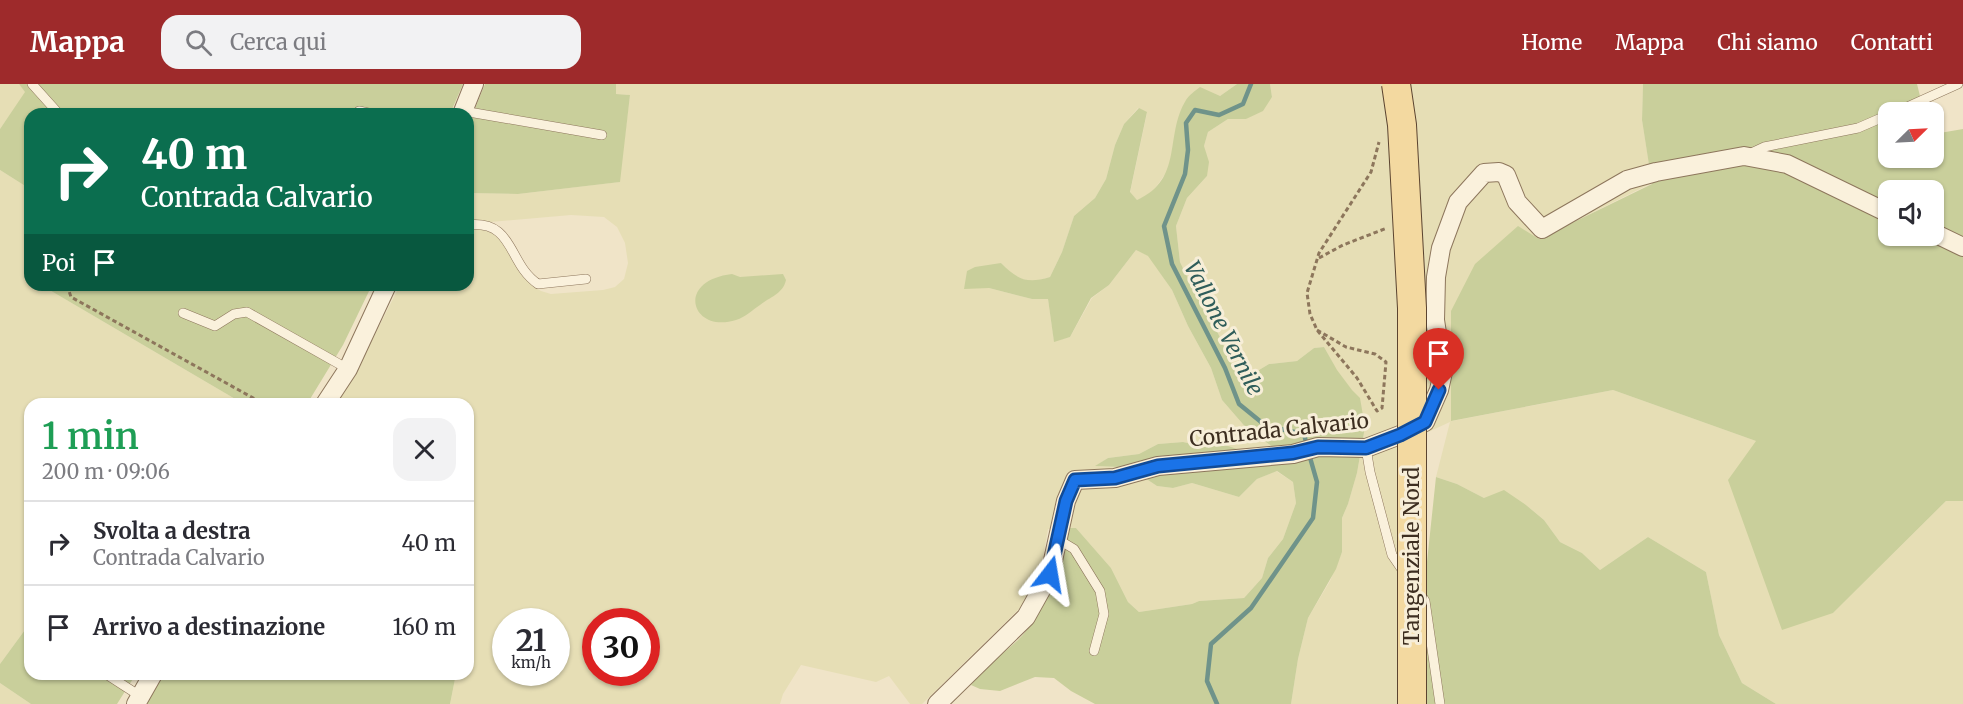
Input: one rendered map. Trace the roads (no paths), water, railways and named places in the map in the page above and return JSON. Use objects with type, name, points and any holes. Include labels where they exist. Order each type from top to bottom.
[{"type":"main road","name":"Tangenziale Nord","points":[[1395,84],[1402,125],[1412,308],[1412,704]]},
{"type":"street","points":[[464,108],[474,84]]},
{"type":"street","name":"Contrada Calvario","points":[[937,704],[1026,617],[1050,574],[1066,501],[1075,480],[1115,478],[1158,466],[1293,453],[1318,447],[1366,448],[1400,435],[1425,422],[1439,390],[1443,372],[1435,320],[1436,277],[1441,248],[1458,202],[1484,173],[1499,172],[1506,175],[1517,202],[1542,229],[1627,180],[1656,172],[1744,156],[1787,164],[1878,208]]},
{"type":"street","points":[[1944,238],[1963,247]]},
{"type":"street","points":[[329,398],[348,369],[384,291]]},
{"type":"street","points":[[138,700],[150,680]]},
{"type":"lane","points":[[32,84],[54,108]]},
{"type":"lane","points":[[1918,102],[1958,84]]},
{"type":"lane","points":[[474,114],[602,135]]},
{"type":"lane","points":[[1744,156],[1764,147],[1858,128],[1878,120]]},
{"type":"lane","points":[[474,224],[480,223],[494,228],[505,238],[522,271],[538,284],[586,279]]},
{"type":"lane","points":[[183,313],[215,326],[234,314],[247,312],[348,369]]},
{"type":"lane","points":[[1366,448],[1392,555],[1425,601],[1440,704]]},
{"type":"lane","points":[[1059,540],[1074,549],[1100,591],[1104,614],[1094,651]]},
{"type":"lane","points":[[113,680],[138,700]]},
{"type":"waterway","name":"Vallone Vernile","points":[[1251,84],[1243,104],[1219,115],[1195,110],[1186,123],[1188,150],[1185,174],[1164,226],[1172,264],[1225,368],[1239,404],[1266,426],[1304,434],[1307,446]]},
{"type":"waterway","name":"Vallone Vernile","points":[[1217,704],[1207,681],[1211,644],[1251,608],[1313,518],[1317,482],[1309,454]]}]
